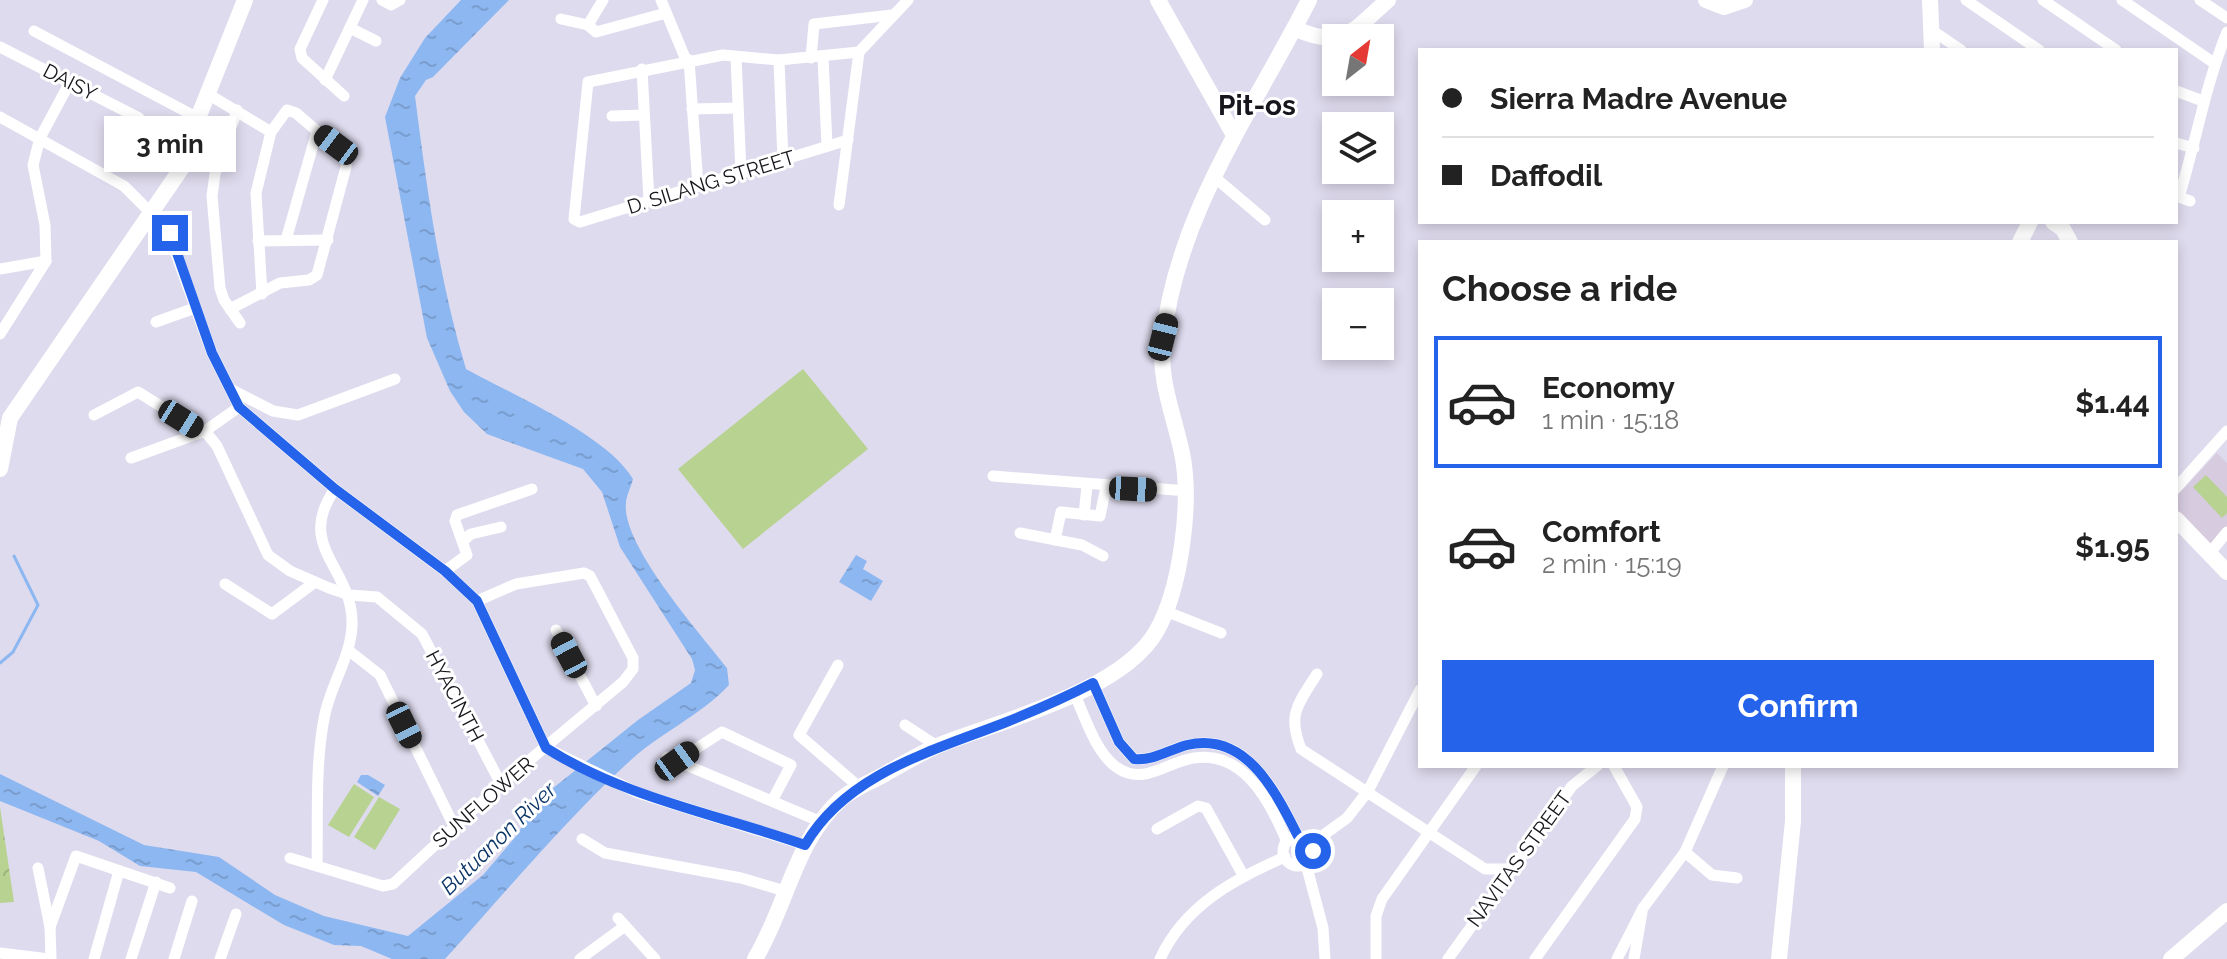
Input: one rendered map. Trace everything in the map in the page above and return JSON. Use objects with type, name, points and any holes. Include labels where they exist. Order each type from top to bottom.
[{"type":"street","points":[[0,469],[10,418],[192,153],[198,118],[245,0]]},
{"type":"street","points":[[323,0],[300,49],[302,58],[344,96]]},
{"type":"street","points":[[325,80],[363,0]]},
{"type":"street","points":[[382,0],[391,5],[400,0]]},
{"type":"street","points":[[588,25],[603,0]]},
{"type":"street","points":[[661,0],[687,60],[698,186]]},
{"type":"street","points":[[839,205],[859,52],[908,0]]},
{"type":"street","points":[[1158,0],[1234,135]]},
{"type":"street","points":[[1296,29],[1319,39],[1342,37],[1388,0]]},
{"type":"street","points":[[1706,0],[1724,7],[1745,0]]},
{"type":"street","points":[[1930,0],[1932,48]]},
{"type":"street","points":[[1966,0],[2036,48]]},
{"type":"street","points":[[2043,0],[2113,48]]},
{"type":"street","points":[[2122,0],[2214,63]]},
{"type":"street","points":[[2200,0],[2227,18]]},
{"type":"street","points":[[755,959],[805,845],[819,821],[859,787],[937,746],[1003,724],[1074,693],[1139,654],[1155,633],[1165,611],[1182,546],[1188,491],[1161,366],[1163,337],[1185,246],[1212,175],[1296,29],[1304,2]]},
{"type":"street","points":[[561,19],[588,25],[596,32],[666,13]]},
{"type":"street","points":[[827,146],[814,24],[892,15]]},
{"type":"street","points":[[350,28],[376,41]]},
{"type":"street","points":[[1929,28],[1958,48]]},
{"type":"street","points":[[34,31],[198,118]]},
{"type":"street","points":[[2181,197],[2203,101],[2227,32]]},
{"type":"street","name":"DAISY","points":[[0,47],[139,118]]},
{"type":"street","points":[[649,201],[642,69],[723,55],[779,60],[859,52]]},
{"type":"street","points":[[736,57],[741,173]]},
{"type":"street","points":[[779,60],[783,160]]},
{"type":"street","name":"D. SILANG STREET","points":[[642,69],[587,83],[574,219],[580,222],[848,140]]},
{"type":"street","points":[[0,334],[46,261],[45,225],[33,165],[40,138],[70,82]]},
{"type":"street","points":[[2178,92],[2203,101]]},
{"type":"street","points":[[208,94],[271,132]]},
{"type":"street","points":[[692,109],[738,108]]},
{"type":"street","points":[[237,110],[215,174],[212,196],[220,288],[240,323]]},
{"type":"street","points":[[230,309],[262,294],[280,283],[309,280],[317,275],[328,240],[346,156],[287,110],[271,132],[256,193],[262,294]]},
{"type":"street","points":[[612,116],[644,115]]},
{"type":"street","points":[[0,117],[124,186],[170,233],[212,353],[239,407],[335,489],[445,571],[477,601],[546,748],[612,783],[805,845]]},
{"type":"street","points":[[286,240],[317,131]]},
{"type":"street","points":[[2178,144],[2194,148]]},
{"type":"street","points":[[1212,175],[1265,220]]},
{"type":"street","points":[[2056,224],[2069,240]]},
{"type":"street","points":[[258,241],[328,240]]},
{"type":"street","points":[[0,269],[46,261]]},
{"type":"street","points":[[156,322],[195,308]]},
{"type":"street","points":[[232,390],[273,411],[298,415],[395,379]]},
{"type":"street","name":"HYACINTH","points":[[94,415],[138,392],[203,432],[217,446],[268,555],[315,582],[350,595],[377,597],[422,634],[501,784]]},
{"type":"street","points":[[131,458],[203,432],[239,407]]},
{"type":"street","points":[[2178,486],[2227,431]]},
{"type":"street","points":[[993,476],[1087,486],[1188,491]]},
{"type":"street","points":[[1084,515],[1087,486]]},
{"type":"street","points":[[1055,540],[1061,512],[1100,516],[1106,487]]},
{"type":"street","points":[[317,866],[323,722],[348,650],[352,625],[350,595],[319,530],[319,517],[335,489]]},
{"type":"street","points":[[445,571],[466,557],[457,515],[532,489]]},
{"type":"street","points":[[2178,521],[2227,572]]},
{"type":"street","points":[[464,540],[471,534],[501,527]]},
{"type":"street","points":[[2209,554],[2227,532]]},
{"type":"street","points":[[1020,533],[1082,545],[1103,556]]},
{"type":"street","name":"SUNFLOWER","points":[[290,858],[383,886],[393,884],[501,784],[596,706],[633,669],[633,658],[590,576],[584,573],[516,584],[477,601]]},
{"type":"street","points":[[225,584],[272,614],[315,582]]},
{"type":"street","points":[[1165,611],[1221,633]]},
{"type":"street","points":[[556,630],[596,706]]},
{"type":"street","points":[[348,650],[380,675],[454,826]]},
{"type":"street","points":[[838,665],[799,735],[859,787]]},
{"type":"street","points":[[1317,674],[1296,706],[1292,726],[1301,749],[1485,869],[1497,886]]},
{"type":"street","points":[[1093,683],[1119,742],[1134,759],[1146,760],[1185,746],[1222,747],[1249,760],[1292,839],[1285,857],[1243,875],[1200,906],[1160,959]]},
{"type":"street","points":[[1074,693],[1103,752],[1127,773],[1143,775],[1184,760],[1212,757],[1242,770],[1265,786]]},
{"type":"street","points":[[1311,844],[1347,818],[1368,791],[1418,694]]},
{"type":"street","points":[[905,725],[937,746]]},
{"type":"street","points":[[772,801],[791,765],[722,732],[672,759],[819,821]]},
{"type":"street","points":[[1103,752],[1119,742]]},
{"type":"street","points":[[1376,959],[1376,916],[1382,899],[1475,768]]},
{"type":"street","name":"NAVITAS STREET","points":[[1451,958],[1509,869],[1572,786],[1594,768]]},
{"type":"street","points":[[1535,959],[1635,819],[1637,807],[1615,768]]},
{"type":"street","points":[[1617,959],[1650,895],[1685,852],[1722,768]]},
{"type":"street","points":[[1779,959],[1793,821],[1793,768]]},
{"type":"street","points":[[1157,829],[1198,806],[1206,808],[1243,875]]},
{"type":"street","points":[[582,839],[605,853],[741,878],[785,891]]},
{"type":"street","points":[[1292,839],[1311,844]]},
{"type":"street","points":[[1285,857],[1296,866],[1306,864],[1313,855],[1311,844]]},
{"type":"street","points":[[1685,852],[1712,875],[1737,878]]},
{"type":"street","points":[[50,927],[76,856],[170,888]]},
{"type":"street","points":[[1306,864],[1323,928],[1325,959]]},
{"type":"street","points":[[0,953],[50,959],[50,927],[38,868]]},
{"type":"street","points":[[1485,869],[1509,869]]},
{"type":"street","points":[[94,959],[119,871]]},
{"type":"street","points":[[131,959],[156,882]]},
{"type":"street","points":[[174,959],[192,901]]},
{"type":"street","points":[[1634,959],[1643,908]]},
{"type":"street","points":[[2171,959],[2227,911]]},
{"type":"street","points":[[220,959],[236,914]]},
{"type":"street","points":[[580,959],[622,922],[655,959]]},
{"type":"shaded area","points":[[2217,453],[2227,463],[2227,526],[2210,548],[2178,515],[2178,495]]},
{"type":"green space","points":[[803,369],[868,449],[743,549],[678,469]]},
{"type":"green space","points":[[2206,475],[2227,497],[2227,513],[2222,518],[2193,487]]},
{"type":"green space","points":[[354,784],[374,797],[349,837],[328,825]]},
{"type":"green space","points":[[379,797],[400,809],[375,850],[354,837]]},
{"type":"green space","points":[[0,807],[14,902],[0,903]]},
{"type":"water","points":[[461,0],[509,0],[433,77],[426,80],[415,96],[441,268],[466,369],[557,417],[603,447],[620,463],[633,479],[626,503],[628,521],[636,542],[682,612],[727,668],[729,685],[644,749],[607,782],[445,959],[392,959],[361,946],[334,945],[284,925],[196,872],[140,866],[99,841],[0,801],[0,774],[144,845],[219,857],[275,895],[324,916],[408,936],[483,875],[517,835],[537,801],[638,720],[691,683],[695,670],[692,659],[620,547],[602,492],[583,469],[487,434],[464,412],[450,391],[427,338],[385,117],[400,78],[425,38]]},
{"type":"water","points":[[856,555],[867,561],[863,569],[883,581],[871,601],[839,582]]},
{"type":"water","points":[[361,775],[368,775],[385,785],[378,796],[357,782]]},
{"type":"waterway","points":[[0,663],[13,652],[38,605],[14,556]]},
{"type":"district","name":"Pit-os","points":[[1257,105]]},
{"type":"route","points":[[170,233],[212,353],[239,407],[335,489],[445,571],[477,601],[546,748],[566,761],[638,793],[805,845],[819,821],[859,787],[937,746],[1003,724],[1093,683],[1126,753],[1134,759],[1146,760],[1185,746],[1203,744],[1238,754],[1259,770],[1298,836],[1309,840],[1313,851]]},
{"type":"water label","name":"Butuanon River","points":[[498,838]]}]
